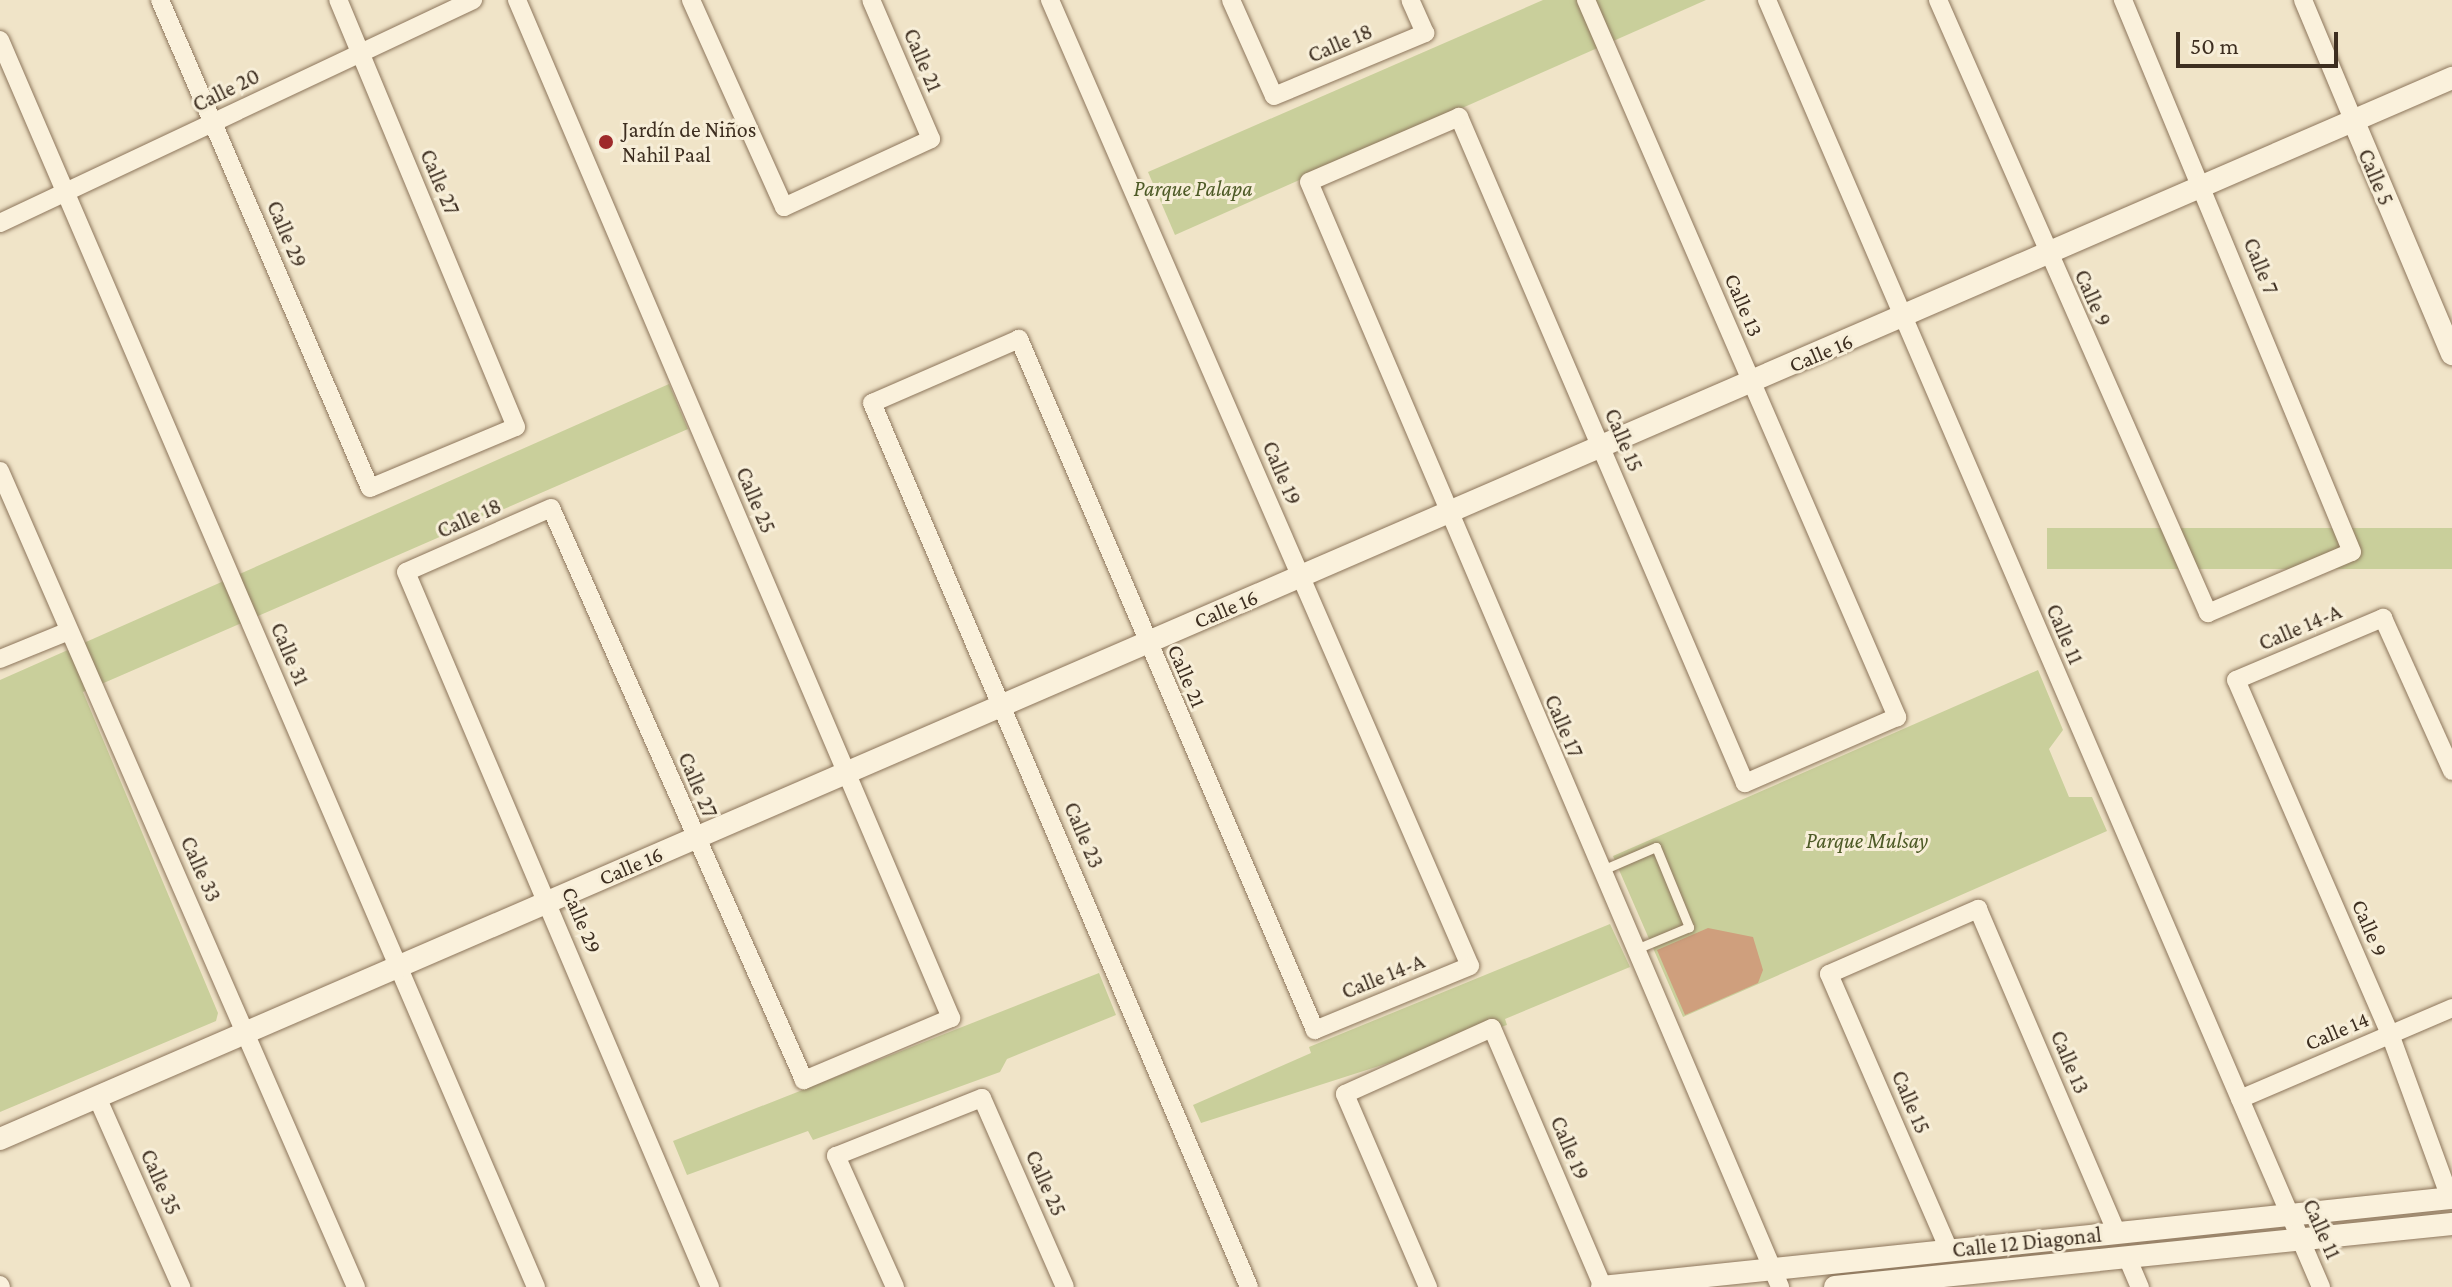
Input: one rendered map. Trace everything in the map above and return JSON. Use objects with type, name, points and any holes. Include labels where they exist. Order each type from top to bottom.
[{"type":"street","name":"Calle 29","points":[[160,0],[370,488]]},
{"type":"street","name":"Calle 27","points":[[338,0],[516,427],[370,488]]},
{"type":"street","name":"Calle 20","points":[[0,223],[473,0]]},
{"type":"street","name":"Calle 25","points":[[517,0],[951,1018],[804,1080]]},
{"type":"street","name":"Calle 21","points":[[691,0],[784,207],[931,139],[871,0]]},
{"type":"street","name":"Calle 19","points":[[1050,0],[1470,966]]},
{"type":"street","name":"Calle 18","points":[[1231,0],[1274,96],[1425,33],[1410,0]]},
{"type":"street","name":"Calle 13","points":[[1586,0],[1897,717],[1745,783]]},
{"type":"street","name":"Calle 11","points":[[1767,0],[2321,1287]]},
{"type":"street","name":"Calle 9","points":[[1938,0],[2208,613]]},
{"type":"street","name":"Calle 7","points":[[2123,0],[2352,552],[2208,613]]},
{"type":"street","name":"Calle 5","points":[[2303,0],[2452,354]]},
{"type":"street","name":"Calle 31","points":[[0,40],[536,1287]]},
{"type":"street","name":"Calle 16","points":[[0,1139],[2452,78]]},
{"type":"street","name":"Calle 17","points":[[1459,117],[1309,182],[1447,514],[1776,1278]]},
{"type":"street","name":"Calle 15","points":[[1459,117],[1745,783]]},
{"type":"street","name":"Calle 21","points":[[872,403],[1019,339],[1147,644],[1315,1030]]},
{"type":"street","name":"Calle 23","points":[[872,403],[1249,1287]]},
{"type":"street","name":"Calle 33","points":[[0,471],[356,1287]]},
{"type":"street","name":"Calle 27","points":[[551,508],[804,1080]]},
{"type":"street","name":"Calle 18","points":[[406,572],[551,508]]},
{"type":"street","name":"Calle 29","points":[[406,572],[710,1287]]},
{"type":"street","name":"Calle 14-A","points":[[2236,680],[2383,618],[2452,771]]},
{"type":"street","points":[[0,659],[69,631]]},
{"type":"street","name":"Calle 9","points":[[2236,680],[2390,1034],[2451,1198]]},
{"type":"street","name":"Calle 13","points":[[1829,974],[1978,909],[2117,1233]]},
{"type":"street","name":"Calle 14-A","points":[[1315,1030],[1470,966]]},
{"type":"street","name":"Calle 15","points":[[1829,974],[1949,1250]]},
{"type":"street","name":"Calle 14","points":[[2240,1099],[2452,1008]]},
{"type":"street","name":"Calle 19","points":[[1428,1287],[1345,1094],[1492,1028],[1602,1287]]},
{"type":"street","name":"Calle 35","points":[[97,1097],[181,1287]]},
{"type":"street","name":"Calle 25","points":[[895,1287],[836,1156],[982,1098],[1065,1287]]},
{"type":"street","name":"Calle 12 Diagonal","points":[[1602,1287],[1776,1278],[1949,1250],[2451,1198]]},
{"type":"street","name":"Calle 12 Diagonal","points":[[1835,1287],[1958,1281],[2127,1257],[2452,1224]]},
{"type":"street","points":[[2127,1257],[2140,1287]]},
{"type":"lane","points":[[1600,871],[1656,847],[1689,927],[1634,950]]},
{"type":"green space","name":"Parque Palapa","points":[[1543,0],[1706,0],[1175,235],[1148,172]]},
{"type":"green space","points":[[669,384],[688,429],[83,692],[218,1013],[216,1021],[0,1112],[0,680]]},
{"type":"green space","points":[[2047,528],[2452,528],[2452,569],[2047,569]]},
{"type":"green space","name":"Parque Mulsay","points":[[2038,670],[2063,730],[2049,749],[2069,797],[2092,797],[2107,831],[1683,1017],[1613,856]]},
{"type":"green space","points":[[1610,924],[1630,967],[1505,1019],[1507,1025],[1201,1123],[1193,1105],[1311,1053],[1309,1047]]},
{"type":"green space","points":[[1099,973],[1116,1015],[1007,1059],[1000,1072],[813,1140],[808,1131],[687,1175],[673,1141]]},
{"type":"building","points":[[1708,928],[1753,937],[1763,970],[1758,983],[1685,1015],[1657,950]]},
{"type":"place","name":"Jardín de Niños Nahil Paal","points":[[606,142]]}]
